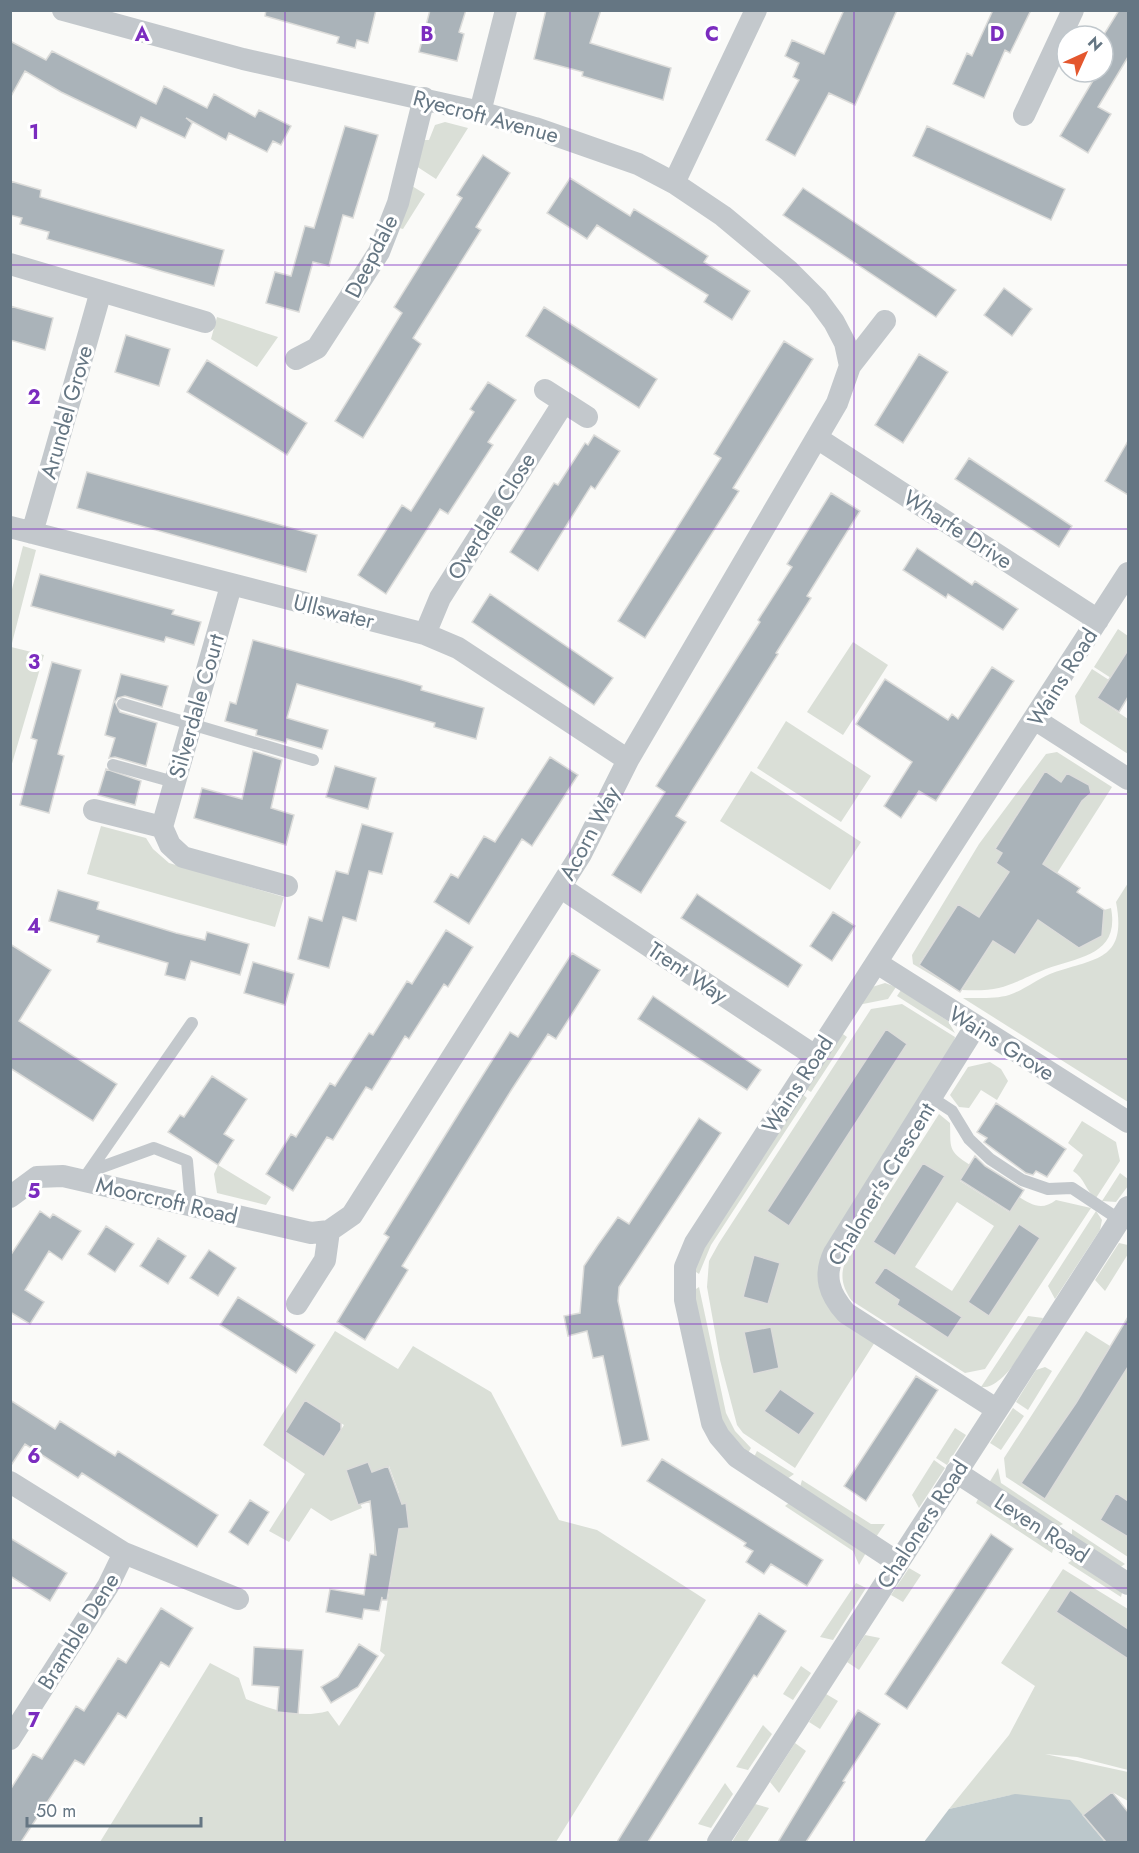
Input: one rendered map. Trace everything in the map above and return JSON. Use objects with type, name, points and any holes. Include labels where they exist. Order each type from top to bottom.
[{"type":"street","name":"Ryecroft Avenue","points":[[63,10],[243,59],[480,112],[605,151],[674,183],[723,216],[789,271],[817,299],[834,322],[845,343]]},
{"type":"street","points":[[480,112],[506,10]]},
{"type":"street","points":[[674,183],[756,10]]},
{"type":"street","points":[[1024,115],[1073,10]]},
{"type":"street","name":"Deepdale","points":[[296,359],[317,348],[379,252],[398,203],[424,98]]},
{"type":"street","points":[[10,264],[205,322]]},
{"type":"street","name":"Arundel Grove","points":[[21,530],[101,291]]},
{"type":"street","points":[[850,366],[885,321]]},
{"type":"street","name":"Acorn Way","points":[[329,1231],[343,1224],[358,1207],[581,854],[628,760],[842,394],[850,366],[845,343]]},
{"type":"street","points":[[544,390],[587,417]]},
{"type":"street","name":"Overdale Close","points":[[425,634],[440,598],[564,402]]},
{"type":"street","name":"Wharfe Drive","points":[[818,438],[1098,620]]},
{"type":"street","name":"Ullswater","points":[[21,530],[231,586],[425,634],[458,648],[628,760]]},
{"type":"street","name":"Wains Road","points":[[897,1562],[737,1457],[727,1447],[712,1423],[685,1300],[685,1267],[695,1243],[1036,720],[1128,573]]},
{"type":"street","name":"Silverdale Court","points":[[162,827],[231,586]]},
{"type":"street","points":[[1036,720],[1128,779]]},
{"type":"street","points":[[94,810],[162,827],[170,846],[183,857],[287,886]]},
{"type":"street","name":"Trent Way","points":[[560,887],[815,1056]]},
{"type":"street","name":"Wains Grove","points":[[877,963],[1128,1122]]},
{"type":"street","name":"Chaloner's Crescent","points":[[975,1027],[834,1252],[828,1270],[829,1288],[835,1301],[846,1313],[996,1409]]},
{"type":"street","name":"Moorcroft Road","points":[[10,1197],[37,1178],[87,1176],[191,1206],[290,1230],[311,1233],[329,1231]]},
{"type":"street","name":"Chaloners Road","points":[[718,1842],[1124,1213]]},
{"type":"street","points":[[297,1304],[325,1260],[329,1231]]},
{"type":"street","name":"Leven Road","points":[[956,1472],[1128,1584]]},
{"type":"street","name":"Bramble Dene","points":[[10,1482],[124,1553],[238,1599]]},
{"type":"street","name":"Bramble Dene","points":[[10,1739],[108,1586],[124,1553]]},
{"type":"lane","points":[[123,704],[313,760]]},
{"type":"lane","points":[[113,765],[174,782]]},
{"type":"lane","points":[[87,1176],[192,1023]]},
{"type":"lane","points":[[932,1098],[952,1111],[969,1139],[983,1152],[1022,1180],[1048,1189],[1072,1188],[1124,1213]]},
{"type":"lane","points":[[87,1176],[154,1148],[187,1161],[191,1206]]},
{"type":"shaded area","points":[[445,122],[468,128],[436,179],[416,166],[424,140],[429,140],[435,125]]},
{"type":"shaded area","points":[[412,186],[425,194],[403,229],[399,228]]},
{"type":"shaded area","points":[[217,317],[278,337],[257,367],[211,339]]},
{"type":"shaded area","points":[[23,546],[36,550],[11,647],[11,593]]},
{"type":"shaded area","points":[[1118,629],[1128,636],[1128,650],[1111,678],[1094,667]]},
{"type":"shaded area","points":[[853,642],[888,665],[843,735],[807,712]]},
{"type":"shaded area","points":[[11,647],[44,655],[11,767]]},
{"type":"shaded area","points":[[1092,669],[1109,680],[1097,698],[1128,719],[1128,754],[1080,723],[1075,696]]},
{"type":"shaded area","points":[[786,721],[871,776],[841,822],[757,768]]},
{"type":"shaded area","points":[[1057,752],[1112,787],[1052,881],[1038,872],[1082,801],[1091,793],[1089,785],[1067,774],[1061,782],[1045,771],[995,848],[1002,853],[996,863],[1009,872],[979,917],[958,904],[919,964],[960,992],[913,964],[912,955],[979,844],[1046,754]]},
{"type":"shaded area","points":[[751,771],[861,842],[830,890],[720,821]]},
{"type":"shaded area","points":[[101,826],[146,838],[153,849],[169,863],[284,897],[275,927],[87,874]]},
{"type":"shaded area","points":[[1128,883],[1128,1102],[963,998],[992,998],[1009,995],[1050,974],[1103,955],[1117,937],[1116,902]]},
{"type":"shaded area","points":[[1111,908],[1112,924],[1109,936],[1094,952],[1006,986],[988,990],[962,990],[993,941],[1015,955],[1038,920],[1079,948],[1102,936],[1104,910]]},
{"type":"shaded area","points":[[885,983],[896,987],[888,999],[858,1005],[872,987]]},
{"type":"shaded area","points":[[901,990],[948,1021],[955,1033],[897,996]]},
{"type":"shaded area","points":[[902,1004],[955,1037],[954,1042],[821,1261],[875,1342],[795,1468],[743,1433],[737,1425],[720,1360],[707,1287],[709,1261],[871,1009]]},
{"type":"shaded area","points":[[840,1032],[847,1037],[811,1092],[804,1088]]},
{"type":"shaded area","points":[[990,1062],[1001,1069],[1008,1081],[997,1100],[981,1090],[969,1108],[959,1107],[950,1095],[968,1067]]},
{"type":"shaded area","points":[[801,1093],[807,1098],[711,1245],[699,1274],[693,1270],[696,1259]]},
{"type":"shaded area","points":[[939,1114],[950,1123],[954,1152],[970,1165],[960,1181],[1009,1212],[1019,1197],[1037,1206],[1056,1200],[1091,1208],[985,1369],[965,1373],[852,1301],[843,1280],[847,1258]],"holes":[[[957,1202],[994,1226],[952,1291],[915,1267]]]},
{"type":"shaded area","points":[[1082,1121],[1116,1142],[1120,1161],[1096,1198],[1073,1171],[1083,1155],[1068,1143]]},
{"type":"shaded area","points":[[218,1165],[271,1197],[266,1205],[217,1193],[214,1174]]},
{"type":"shaded area","points":[[1120,1173],[1128,1179],[1128,1186],[1116,1202],[1102,1201]]},
{"type":"shaded area","points":[[1096,1211],[1102,1220],[1100,1230],[1055,1299],[1048,1286]]},
{"type":"shaded area","points":[[1119,1243],[1128,1245],[1128,1254],[1105,1291],[1095,1280]]},
{"type":"shaded area","points":[[699,1287],[726,1413],[735,1431],[751,1448],[748,1453],[721,1422],[693,1291]]},
{"type":"shaded area","points":[[1028,1316],[1043,1318],[1017,1361],[999,1380],[990,1386],[981,1387]]},
{"type":"shaded area","points":[[335,1331],[398,1369],[413,1346],[491,1392],[559,1520],[597,1530],[706,1600],[556,1842],[100,1842],[210,1663],[239,1678],[246,1699],[276,1710],[296,1714],[328,1711],[339,1726],[385,1655],[380,1651],[394,1558],[374,1554],[374,1533],[409,1528],[406,1504],[371,1508],[370,1505],[399,1493],[389,1466],[372,1472],[368,1462],[346,1470],[362,1508],[331,1521],[311,1508],[289,1542],[269,1531],[305,1474],[263,1445]],"holes":[[[306,1400],[344,1425],[324,1457],[314,1451],[317,1446],[298,1433],[294,1438],[285,1432]]]},
{"type":"shaded area","points":[[1086,1331],[1110,1346],[1097,1368],[1119,1382],[1128,1367],[1128,1557],[1006,1477],[1004,1458]]},
{"type":"shaded area","points":[[1045,1367],[1052,1371],[1028,1410],[1016,1402],[1036,1370]]},
{"type":"shaded area","points":[[1013,1408],[1024,1416],[1001,1450],[990,1443]]},
{"type":"shaded area","points":[[955,1428],[966,1435],[947,1465],[936,1458]]},
{"type":"shaded area","points":[[757,1451],[794,1474],[787,1479],[754,1457]]},
{"type":"shaded area","points":[[934,1460],[945,1468],[919,1508],[912,1495]]},
{"type":"shaded area","points":[[998,1468],[1001,1483],[1063,1524],[1057,1527],[989,1483]]},
{"type":"shaded area","points":[[802,1480],[871,1524],[885,1524],[876,1537],[800,1487]]},
{"type":"shaded area","points":[[979,1497],[1054,1546],[1052,1553],[976,1503]]},
{"type":"shaded area","points":[[790,1502],[867,1551],[859,1565],[853,1551],[785,1506]]},
{"type":"shaded area","points":[[1072,1529],[1125,1564],[1119,1568],[1072,1538]]},
{"type":"shaded area","points":[[1074,1559],[1123,1589],[1121,1597],[1068,1563]]},
{"type":"shaded area","points":[[909,1568],[921,1575],[903,1602],[891,1595]]},
{"type":"shaded area","points":[[1063,1569],[1128,1609],[1128,1770],[1077,1757],[1045,1754],[1128,1772],[1128,1801],[1112,1792],[1083,1815],[1011,1795],[949,1809],[1009,1735],[1035,1686],[1001,1663]]},
{"type":"shaded area","points":[[856,1583],[866,1588],[833,1640],[820,1637]]},
{"type":"shaded area","points":[[865,1635],[880,1638],[859,1670],[847,1662]]},
{"type":"shaded area","points":[[801,1666],[811,1673],[793,1700],[783,1694]]},
{"type":"shaded area","points":[[826,1694],[838,1701],[820,1729],[809,1722]]},
{"type":"shaded area","points":[[763,1725],[772,1734],[748,1770],[736,1767]]},
{"type":"shaded area","points":[[795,1743],[806,1751],[779,1793],[770,1782]]},
{"type":"shaded area","points":[[725,1783],[733,1794],[711,1828],[698,1824]]},
{"type":"shaded area","points":[[1015,1794],[1070,1800],[1105,1842],[924,1842],[949,1809]]},
{"type":"shaded area","points":[[755,1804],[769,1808],[747,1842],[732,1842]]},
{"type":"building","points":[[266,10],[376,10],[368,43],[357,40],[355,48],[337,43],[339,37],[265,16]]},
{"type":"building","points":[[430,10],[466,10],[459,32],[464,34],[457,61],[419,52]]},
{"type":"building","points":[[546,10],[601,10],[590,43],[671,68],[663,100],[582,76],[583,72],[534,59]]},
{"type":"building","points":[[844,10],[897,10],[855,105],[829,93],[795,156],[766,140],[799,80],[793,77],[799,63],[785,56],[792,40],[824,54]]},
{"type":"building","points":[[993,10],[1031,10],[1010,53],[1005,50],[984,98],[953,84],[967,53],[972,56]]},
{"type":"building","points":[[1119,10],[1128,10],[1128,57],[1115,79],[1115,24],[1110,24]]},
{"type":"building","points":[[10,41],[46,60],[52,51],[156,104],[164,86],[207,108],[214,94],[255,117],[259,110],[291,126],[281,145],[273,141],[267,152],[229,133],[226,140],[186,118],[192,123],[185,138],[141,117],[136,128],[61,92],[25,71],[10,98]]},
{"type":"building","points":[[1091,84],[1112,84],[1098,107],[1111,114],[1088,153],[1060,136]]},
{"type":"building","points":[[345,126],[378,135],[353,218],[343,215],[329,266],[313,262],[299,312],[266,303],[275,272],[291,276],[305,226],[314,228]]},
{"type":"building","points":[[927,126],[1065,189],[1051,220],[913,156]]},
{"type":"building","points":[[483,155],[510,173],[476,227],[481,230],[413,338],[421,344],[363,438],[335,421],[402,313],[394,307],[462,198],[457,195]]},
{"type":"building","points":[[570,178],[630,216],[634,209],[671,232],[708,256],[704,262],[750,291],[732,320],[704,302],[708,295],[597,225],[587,239],[547,213]]},
{"type":"building","points":[[10,181],[41,190],[40,197],[224,250],[214,286],[47,239],[49,232],[20,224],[22,218],[10,215]]},
{"type":"building","points":[[803,188],[956,290],[936,317],[783,215]]},
{"type":"building","points":[[1004,288],[1032,309],[1012,336],[984,315]]},
{"type":"building","points":[[10,306],[53,318],[45,350],[10,340]]},
{"type":"building","points":[[544,307],[657,379],[639,408],[526,336]]},
{"type":"building","points":[[126,335],[170,349],[159,386],[115,372]]},
{"type":"building","points":[[784,341],[813,359],[733,488],[739,491],[645,638],[618,621],[721,458],[714,454]]},
{"type":"building","points":[[919,354],[948,372],[903,443],[875,425]]},
{"type":"building","points":[[207,360],[307,423],[287,455],[187,392]]},
{"type":"building","points":[[488,382],[516,400],[488,442],[493,445],[448,514],[440,509],[386,594],[358,575],[402,505],[411,511],[474,412],[470,409]]},
{"type":"building","points":[[594,435],[620,451],[595,489],[591,486],[538,571],[510,552],[554,483],[558,485],[585,443],[588,445]]},
{"type":"building","points":[[1128,441],[1128,495],[1105,481]]},
{"type":"building","points":[[969,458],[1072,526],[1059,547],[955,479]]},
{"type":"building","points":[[87,472],[317,535],[306,572],[77,508]]},
{"type":"building","points":[[831,493],[860,511],[807,596],[811,598],[776,653],[778,654],[676,816],[686,822],[641,893],[612,875],[665,792],[656,786],[760,622],[758,620],[792,567],[787,564]]},
{"type":"building","points":[[917,548],[972,585],[975,581],[1018,609],[1003,630],[948,594],[946,598],[903,570]]},
{"type":"building","points":[[40,574],[174,610],[172,614],[201,622],[194,645],[166,637],[164,642],[31,606]]},
{"type":"building","points":[[490,594],[613,678],[594,705],[472,622]]},
{"type":"building","points":[[253,640],[402,680],[422,686],[421,690],[484,708],[476,739],[434,727],[435,723],[297,684],[287,718],[328,730],[322,749],[287,739],[286,743],[256,735],[257,730],[225,721],[230,702],[236,704]]},
{"type":"building","points":[[1128,650],[1128,697],[1119,712],[1097,698]]},
{"type":"building","points":[[52,662],[81,670],[58,754],[64,756],[49,813],[20,805],[37,740],[31,738]]},
{"type":"building","points":[[992,667],[1014,681],[936,801],[919,791],[901,818],[884,806],[912,762],[856,724],[885,679],[948,720],[952,714],[958,719]]},
{"type":"building","points":[[121,674],[168,686],[162,707],[125,696],[118,698],[115,702],[120,712],[157,723],[146,766],[115,757],[109,758],[115,738],[105,735]]},
{"type":"building","points":[[253,751],[282,760],[271,808],[294,815],[286,845],[194,818],[202,788],[242,799]]},
{"type":"building","points":[[550,757],[578,775],[532,846],[522,839],[469,924],[434,902],[451,874],[458,878],[484,836],[495,842]]},
{"type":"building","points":[[335,766],[376,778],[368,809],[326,797]]},
{"type":"building","points":[[106,769],[141,781],[135,805],[98,795]]},
{"type":"building","points":[[1045,771],[1061,782],[1067,773],[1089,785],[1091,793],[1082,801],[1043,864],[1080,888],[1077,892],[1104,910],[1102,936],[1079,948],[1038,920],[1015,955],[993,941],[960,992],[919,965],[958,904],[979,917],[1009,872],[996,863],[1002,853],[995,849]]},
{"type":"building","points":[[362,824],[393,833],[382,874],[369,871],[356,921],[343,917],[329,968],[298,959],[309,917],[322,921],[336,871],[348,874]]},
{"type":"building","points":[[58,890],[99,902],[97,909],[176,933],[205,940],[207,932],[249,944],[240,975],[191,961],[185,980],[165,975],[168,963],[97,942],[99,936],[49,921]]},
{"type":"building","points":[[697,894],[802,965],[788,987],[681,918]]},
{"type":"building","points":[[833,912],[855,926],[832,961],[810,946]]},
{"type":"building","points":[[446,930],[473,947],[448,987],[444,984],[409,1039],[405,1036],[372,1090],[366,1087],[333,1140],[327,1137],[293,1191],[266,1174],[291,1134],[296,1137],[330,1083],[335,1086],[369,1033],[373,1035],[407,981],[412,984]]},
{"type":"building","points":[[10,944],[51,970],[19,1021],[117,1084],[93,1121],[10,1068]]},
{"type":"building","points":[[572,953],[600,970],[556,1039],[548,1034],[512,1089],[402,1266],[408,1270],[365,1340],[337,1322],[389,1237],[384,1234],[510,1032],[518,1037]]},
{"type":"building","points":[[253,962],[294,974],[285,1005],[244,993]]},
{"type":"building","points":[[653,996],[761,1070],[747,1090],[638,1019]]},
{"type":"building","points":[[886,1029],[907,1044],[789,1226],[767,1211]]},
{"type":"building","points":[[212,1076],[247,1099],[224,1134],[234,1140],[218,1165],[168,1132],[180,1115],[184,1117]]},
{"type":"building","points":[[996,1103],[1066,1149],[1047,1177],[1036,1171],[1033,1175],[1026,1173],[984,1142],[987,1138],[977,1132]]},
{"type":"building","points":[[699,1118],[721,1133],[619,1287],[618,1301],[649,1440],[622,1446],[603,1356],[593,1358],[587,1331],[568,1336],[564,1316],[580,1313],[584,1266],[598,1245],[618,1217],[629,1224]]},
{"type":"building","points":[[975,1156],[985,1166],[1024,1190],[1010,1212],[960,1180]]},
{"type":"building","points":[[923,1163],[945,1176],[895,1256],[873,1242]]},
{"type":"building","points":[[40,1211],[50,1218],[53,1214],[81,1231],[62,1260],[49,1251],[25,1290],[44,1302],[30,1324],[10,1312],[10,1256]]},
{"type":"building","points":[[1019,1224],[1040,1238],[989,1316],[968,1302]]},
{"type":"building","points":[[106,1226],[134,1244],[115,1272],[88,1254]]},
{"type":"building","points":[[158,1238],[186,1256],[168,1284],[140,1266]]},
{"type":"building","points":[[209,1250],[236,1268],[218,1296],[190,1278]]},
{"type":"building","points":[[754,1255],[780,1263],[768,1304],[743,1297]]},
{"type":"building","points":[[885,1267],[962,1317],[948,1338],[897,1305],[899,1300],[874,1283]]},
{"type":"building","points":[[238,1297],[315,1345],[296,1373],[220,1325]]},
{"type":"building","points":[[1128,1317],[1128,1367],[1045,1499],[1021,1483],[1076,1403]]},
{"type":"building","points":[[771,1327],[779,1368],[753,1374],[744,1332]]},
{"type":"building","points":[[916,1376],[938,1390],[866,1501],[844,1486]]},
{"type":"building","points":[[780,1389],[815,1413],[799,1435],[764,1411]]},
{"type":"building","points":[[10,1400],[55,1429],[60,1421],[115,1456],[118,1451],[218,1515],[197,1547],[82,1473],[78,1478],[25,1444],[10,1467]]},
{"type":"building","points":[[305,1400],[341,1423],[341,1430],[324,1457],[285,1432]]},
{"type":"building","points":[[662,1459],[823,1560],[807,1586],[771,1564],[764,1574],[746,1562],[753,1551],[744,1546],[746,1543],[647,1481]]},
{"type":"building","points":[[368,1462],[372,1472],[388,1466],[402,1504],[406,1503],[409,1528],[399,1529],[387,1600],[382,1600],[382,1597],[379,1611],[364,1609],[362,1619],[326,1612],[330,1589],[364,1595],[370,1554],[376,1555],[370,1501],[358,1505],[346,1470]]},
{"type":"building","points":[[1116,1493],[1128,1501],[1128,1537],[1100,1520]]},
{"type":"building","points":[[250,1500],[269,1512],[248,1545],[229,1532]]},
{"type":"building","points":[[991,1534],[1013,1549],[907,1709],[885,1694]]},
{"type":"building","points":[[10,1538],[67,1573],[50,1601],[10,1576]]},
{"type":"building","points":[[1070,1590],[1128,1629],[1128,1659],[1056,1612]]},
{"type":"building","points":[[161,1608],[193,1628],[169,1667],[161,1662],[126,1718],[118,1713],[84,1765],[75,1760],[21,1842],[10,1842],[10,1790],[33,1754],[42,1759],[76,1706],[84,1711],[118,1658],[126,1663]]},
{"type":"building","points":[[759,1613],[786,1631],[757,1677],[754,1675],[648,1842],[617,1842]]},
{"type":"building","points":[[359,1644],[378,1656],[358,1687],[331,1703],[321,1687],[338,1677]]},
{"type":"building","points":[[254,1647],[303,1650],[298,1714],[277,1712],[279,1687],[252,1685]]},
{"type":"building","points":[[858,1710],[880,1724],[843,1781],[845,1782],[806,1842],[778,1842]]},
{"type":"building","points":[[1112,1792],[1128,1812],[1128,1842],[1106,1842],[1083,1815]]}]
